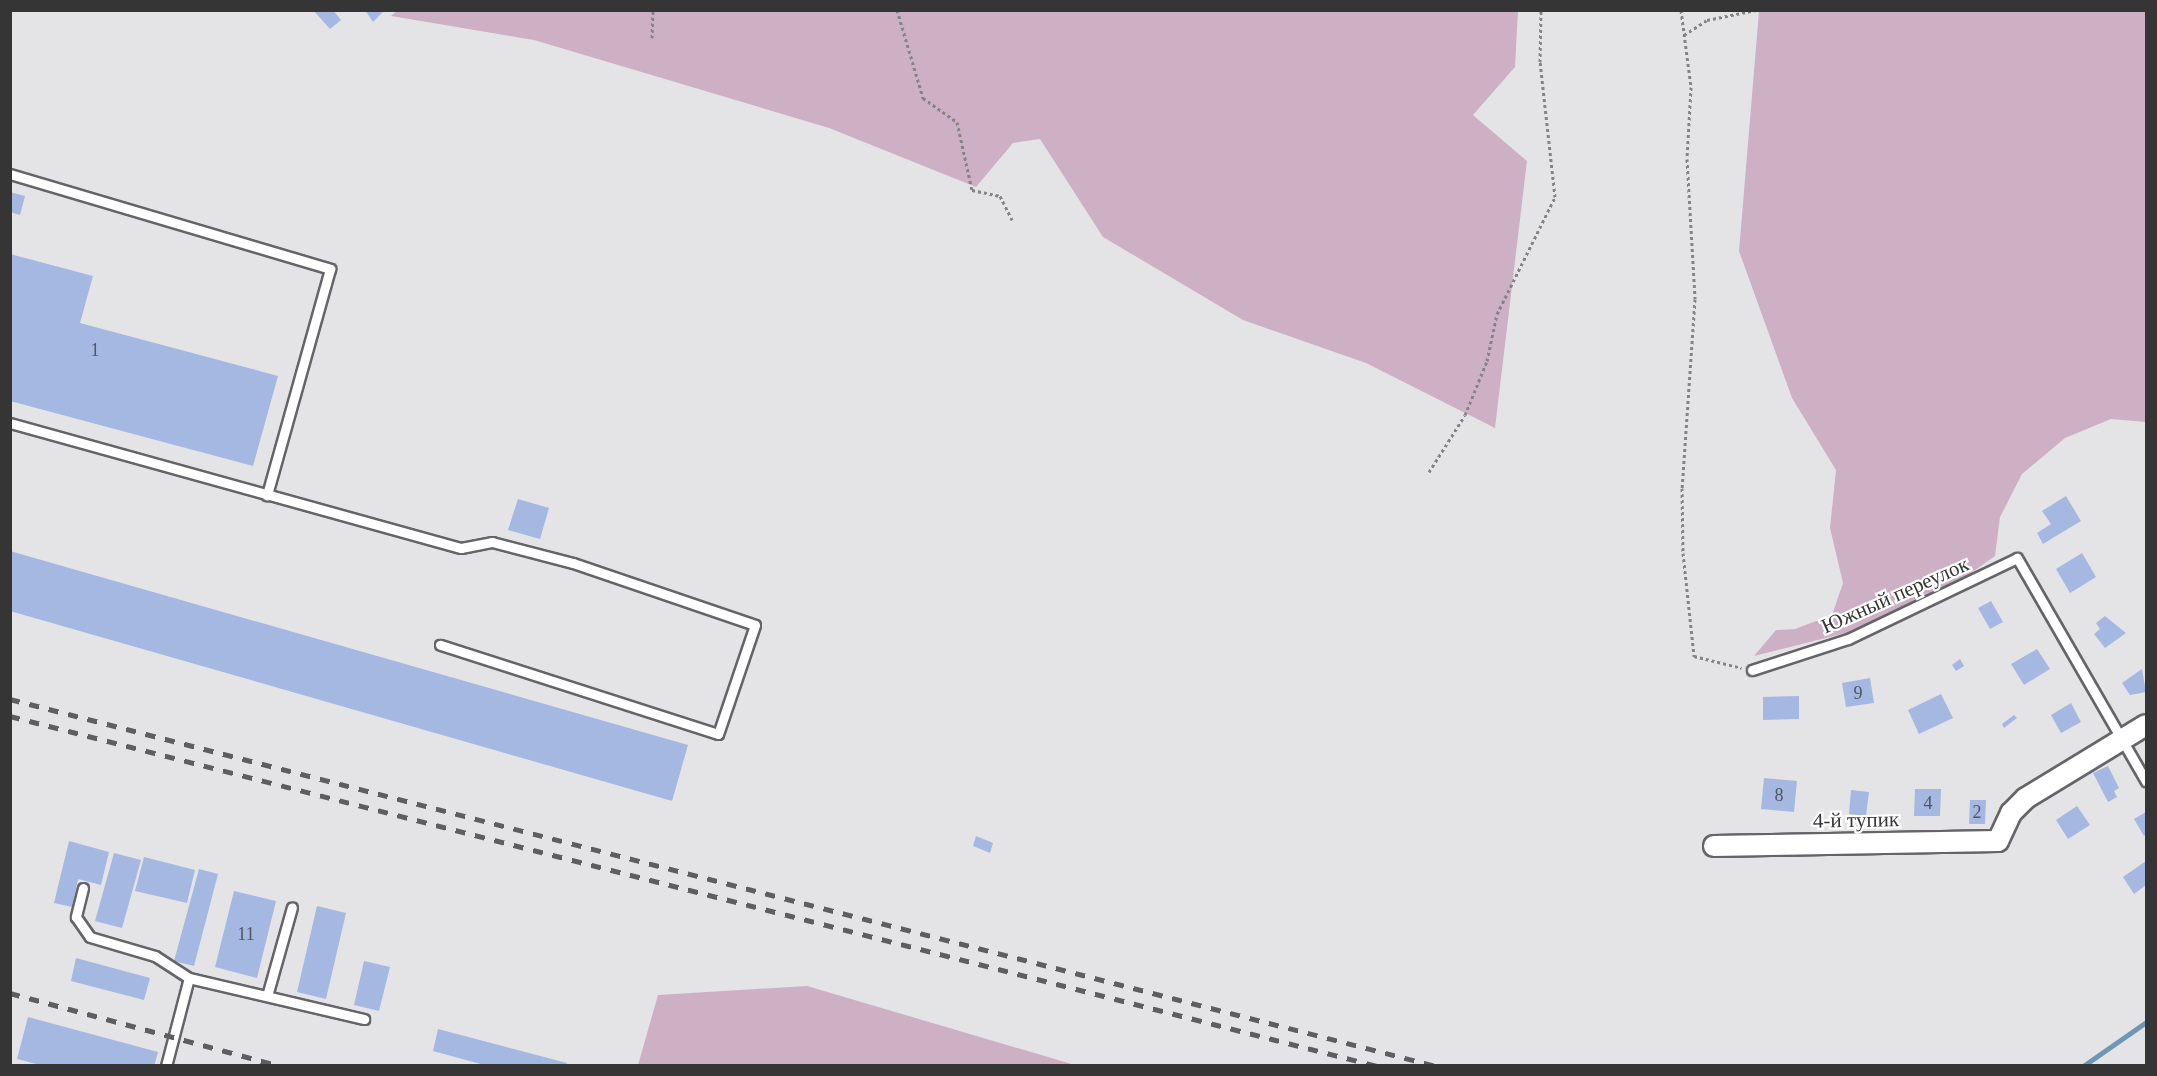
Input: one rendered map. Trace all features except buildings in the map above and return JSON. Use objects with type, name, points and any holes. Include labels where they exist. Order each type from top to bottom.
[{"type":"street","points":[[2122,741],[2146,725]]},
{"type":"street","name":"4-й тупик","points":[[1714,846],[1998,841],[2011,813],[2026,798],[2122,741]]},
{"type":"lane","points":[[10,174],[330,269],[267,495]]},
{"type":"lane","points":[[10,423],[461,548],[492,542],[573,563],[755,625],[717,734],[440,645]]},
{"type":"lane","name":"Южный переулок","points":[[1752,670],[1848,639],[2017,558],[2122,741]]},
{"type":"lane","points":[[2122,741],[2146,781]]},
{"type":"lane","points":[[83,888],[76,917],[90,937],[155,956],[189,978],[364,1019]]},
{"type":"lane","points":[[267,996],[292,907]]},
{"type":"lane","points":[[166,1065],[189,978]]},
{"type":"path","points":[[652,10],[652,38]]},
{"type":"path","points":[[897,10],[923,98],[957,122],[972,190],[1000,196],[1012,220]]},
{"type":"path","points":[[1429,472],[1465,415],[1487,361],[1497,314],[1555,197],[1540,62],[1541,10]]},
{"type":"path","points":[[1681,10],[1695,299],[1682,499],[1694,656],[1752,670]]},
{"type":"path","points":[[1684,35],[1707,20],[1756,10]]},
{"type":"shaded area","points":[[398,10],[1518,11],[1515,67],[1473,115],[1527,161],[1495,428],[1366,363],[1243,320],[1103,237],[1040,139],[1013,143],[976,187],[829,128],[534,40],[391,16]]},
{"type":"shaded area","points":[[1759,11],[2146,11],[2146,422],[2111,419],[2065,438],[2022,474],[2000,517],[1995,556],[1909,617],[1754,656],[1776,630],[1795,629],[1832,615],[1843,583],[1830,528],[1836,470],[1792,398],[1739,251]]},
{"type":"shaded area","points":[[807,986],[1075,1065],[638,1065],[658,995]]},
{"type":"waterway","points":[[2083,1066],[2146,1022]]},
{"type":"railway","points":[[10,699],[1436,1066]]},
{"type":"railway","points":[[10,716],[1377,1066]]},
{"type":"railway","points":[[10,993],[280,1066]]}]
